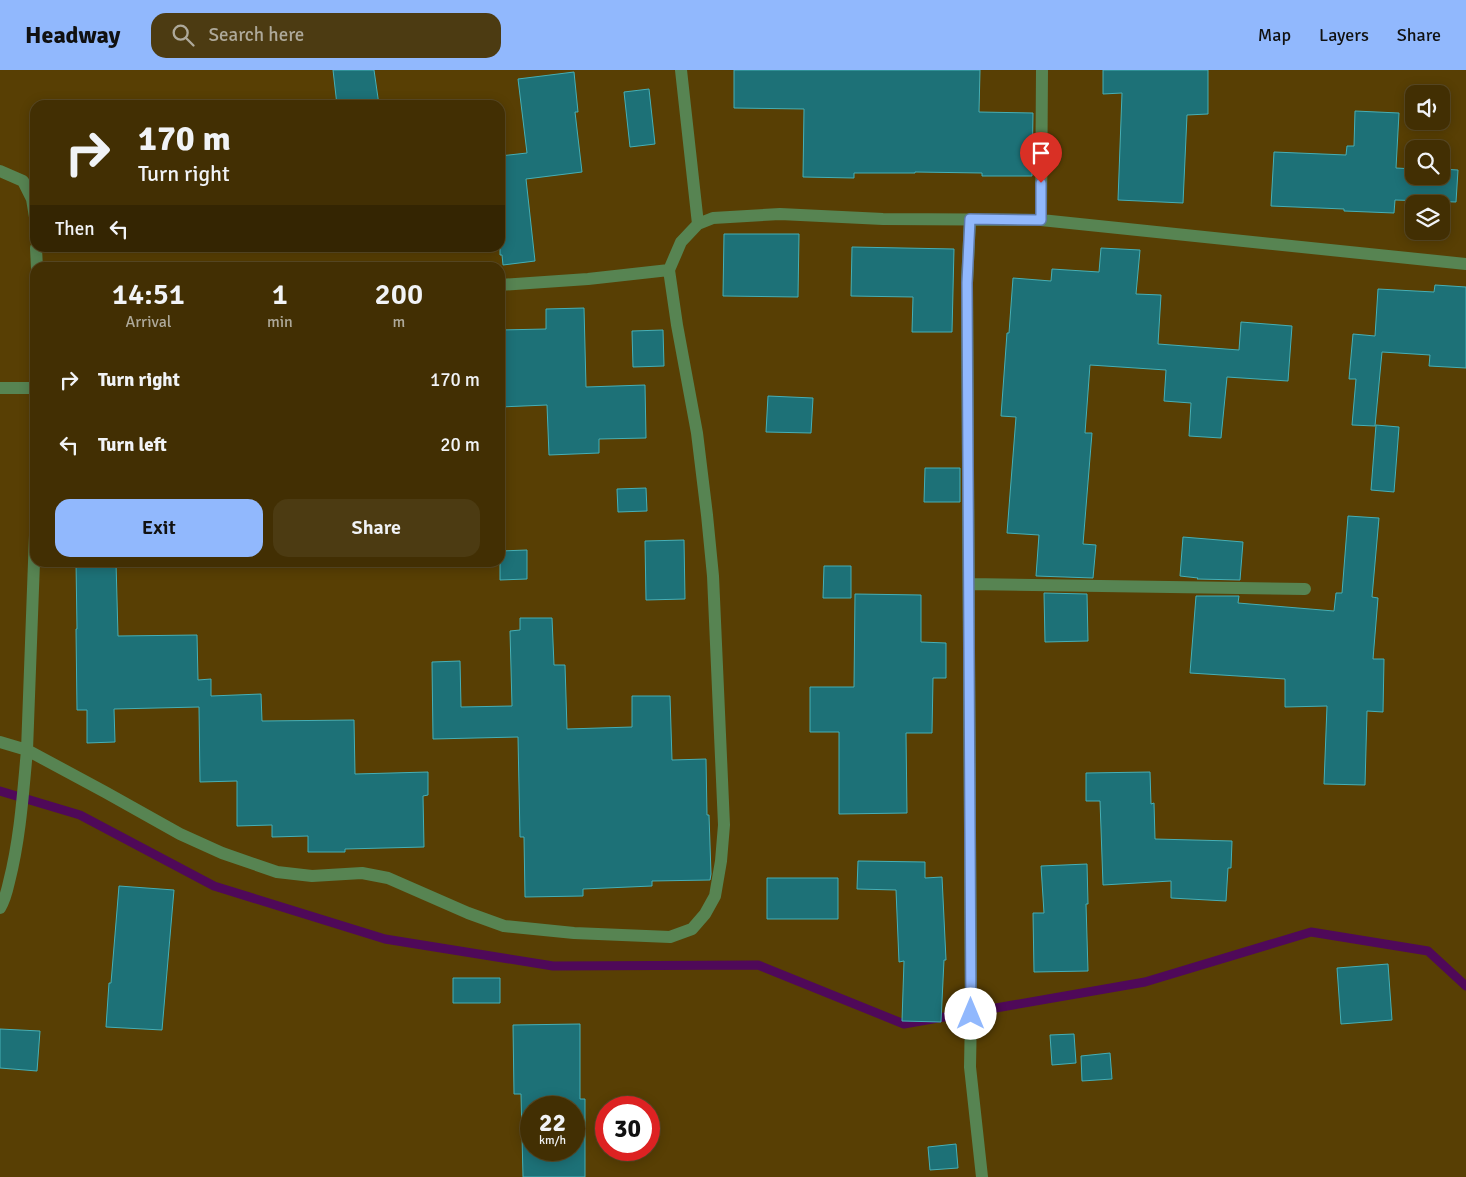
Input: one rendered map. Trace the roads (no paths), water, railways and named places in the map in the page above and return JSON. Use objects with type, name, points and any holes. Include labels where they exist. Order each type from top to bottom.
[{"type":"street","points":[[681,70],[698,224]]},
{"type":"street","points":[[1041,220],[1042,70]]},
{"type":"street","points":[[0,170],[22,181],[30,195]]},
{"type":"street","points":[[0,742],[27,750],[180,834],[222,853],[277,872],[312,876],[362,873],[388,878],[468,913],[504,926],[574,933],[670,936],[692,929],[705,914],[715,896],[721,861],[724,825],[713,576],[708,524],[697,433],[669,270],[681,242],[698,224],[712,218],[780,214],[883,219],[1041,220],[1466,264]]},
{"type":"street","points":[[970,219],[967,283],[970,1066],[982,1177]]},
{"type":"street","points":[[505,284],[588,279],[669,270]]},
{"type":"street","points":[[0,388],[30,388]]},
{"type":"street","points":[[0,908],[4,902],[12,868],[21,814],[27,750],[34,567]]},
{"type":"street","points":[[969,584],[1305,589]]},
{"type":"waterway","points":[[0,791],[80,815],[214,886],[385,939],[553,966],[758,965],[904,1024],[1145,982],[1311,932],[1428,951],[1466,986]]}]
